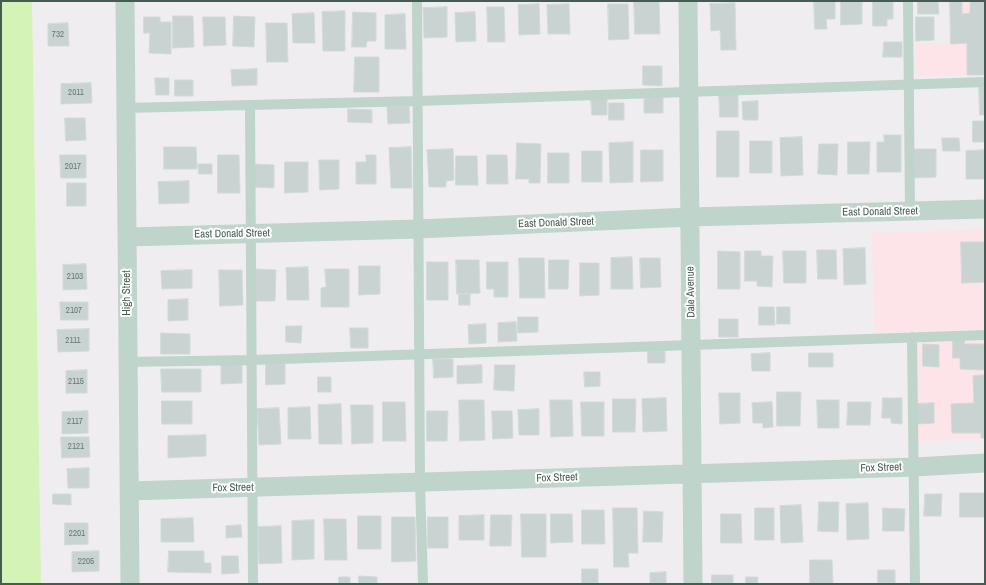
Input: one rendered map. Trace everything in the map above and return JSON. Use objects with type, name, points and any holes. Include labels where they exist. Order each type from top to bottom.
[{"type":"street","name":"High Street","points":[[125,1],[130,584]]},
{"type":"street","name":"Dale Avenue","points":[[688,1],[690,91],[693,584]]},
{"type":"street","name":"East Donald Street","points":[[127,237],[418,229],[690,217],[985,209]]},
{"type":"street","name":"Fox Street","points":[[129,491],[915,467],[985,463]]},
{"type":"lane","points":[[417,1],[420,483],[423,584]]},
{"type":"lane","points":[[908,1],[910,84],[910,211]]},
{"type":"lane","points":[[125,108],[418,101],[985,82]]},
{"type":"lane","points":[[250,105],[253,584]]},
{"type":"lane","points":[[127,362],[252,360],[985,335]]},
{"type":"lane","points":[[912,337],[915,467],[915,584]]},
{"type":"shaded area","points":[[949,1],[985,1],[985,75],[915,76],[915,44],[949,43]]},
{"type":"shaded area","points":[[985,229],[985,330],[875,333],[872,233]]},
{"type":"shaded area","points":[[985,340],[985,439],[918,441],[917,342]]},
{"type":"green space","points":[[1,1],[32,1],[41,584],[1,584]]},
{"type":"building","points":[[634,1],[659,1],[660,34],[635,34]]},
{"type":"building","points":[[814,1],[835,1],[835,19],[826,19],[827,29],[815,29]]},
{"type":"building","points":[[841,1],[862,1],[862,24],[841,25]]},
{"type":"building","points":[[873,1],[893,1],[893,19],[887,19],[887,26],[873,26]]},
{"type":"building","points":[[918,1],[938,1],[939,14],[918,14]]},
{"type":"building","points":[[950,1],[962,1],[962,14],[970,13],[970,1],[985,1],[985,75],[967,75],[967,43],[951,44]]},
{"type":"building","points":[[735,3],[736,50],[721,50],[720,30],[711,31],[710,4]]},
{"type":"building","points":[[539,4],[540,34],[519,35],[518,5]]},
{"type":"building","points":[[569,4],[570,34],[548,34],[547,5]]},
{"type":"building","points":[[608,4],[628,4],[629,39],[609,40]]},
{"type":"building","points":[[447,7],[447,37],[424,38],[423,8]]},
{"type":"building","points":[[487,7],[504,7],[505,42],[488,42]]},
{"type":"building","points":[[345,11],[345,51],[323,51],[322,12]]},
{"type":"building","points":[[353,12],[376,13],[376,41],[367,41],[366,47],[352,47]]},
{"type":"building","points":[[475,12],[476,41],[456,42],[455,13]]},
{"type":"building","points":[[314,13],[315,43],[293,43],[292,14]]},
{"type":"building","points":[[405,14],[406,49],[385,49],[385,15]]},
{"type":"building","points":[[173,16],[193,16],[194,47],[173,48]]},
{"type":"building","points":[[234,16],[255,17],[254,47],[233,46]]},
{"type":"building","points":[[144,17],[160,17],[160,22],[171,22],[171,54],[149,53],[150,33],[144,33]]},
{"type":"building","points":[[203,17],[225,17],[226,45],[204,46]]},
{"type":"building","points":[[916,17],[934,17],[934,40],[916,41]]},
{"type":"building","points":[[68,23],[69,46],[48,46],[48,24]]},
{"type":"building","points":[[266,23],[287,23],[288,62],[267,62]]},
{"type":"building","points":[[884,42],[902,42],[902,57],[883,57]]},
{"type":"building","points":[[355,57],[379,57],[379,92],[354,92]]},
{"type":"building","points":[[643,66],[662,66],[662,86],[643,85]]},
{"type":"building","points":[[257,69],[257,85],[232,86],[231,70]]},
{"type":"building","points":[[155,78],[169,78],[169,95],[156,95]]},
{"type":"building","points":[[175,80],[193,80],[193,96],[175,96]]},
{"type":"building","points":[[91,83],[92,103],[61,104],[61,84]]},
{"type":"building","points":[[979,87],[985,87],[985,115],[980,115]]},
{"type":"building","points":[[719,95],[738,95],[738,117],[720,117]]},
{"type":"building","points":[[663,96],[663,113],[644,113],[644,97]]},
{"type":"building","points":[[591,99],[607,99],[607,115],[592,115]]},
{"type":"building","points":[[758,101],[758,120],[743,120],[742,102]]},
{"type":"building","points":[[609,103],[624,103],[624,120],[609,120]]},
{"type":"building","points":[[409,106],[410,123],[388,124],[387,107]]},
{"type":"building","points":[[348,109],[372,110],[372,123],[348,122]]},
{"type":"building","points":[[65,118],[85,118],[86,140],[66,141]]},
{"type":"building","points":[[973,121],[985,121],[985,142],[973,142]]},
{"type":"building","points":[[717,131],[739,131],[739,177],[717,177]]},
{"type":"building","points":[[884,135],[901,135],[901,172],[877,172],[877,142],[884,142]]},
{"type":"building","points":[[802,137],[803,175],[781,176],[780,138]]},
{"type":"building","points":[[942,138],[959,138],[960,151],[943,151]]},
{"type":"building","points":[[750,141],[772,141],[772,173],[750,173]]},
{"type":"building","points":[[633,142],[633,182],[610,183],[609,143]]},
{"type":"building","points":[[848,142],[870,142],[869,174],[848,174]]},
{"type":"building","points":[[517,143],[541,144],[540,183],[529,183],[529,179],[516,179]]},
{"type":"building","points":[[819,144],[838,144],[837,175],[818,174]]},
{"type":"building","points":[[164,147],[196,147],[197,169],[164,169]]},
{"type":"building","points":[[411,147],[412,188],[391,188],[389,148]]},
{"type":"building","points":[[453,149],[454,180],[446,181],[446,187],[429,187],[427,150]]},
{"type":"building","points":[[914,149],[936,149],[936,177],[914,178]]},
{"type":"building","points":[[641,150],[663,150],[663,181],[641,182]]},
{"type":"building","points":[[985,150],[985,179],[966,179],[966,151]]},
{"type":"building","points":[[582,151],[602,151],[602,182],[582,182]]},
{"type":"building","points":[[548,153],[569,153],[569,183],[548,183]]},
{"type":"building","points":[[60,155],[86,155],[86,178],[61,178]]},
{"type":"building","points":[[218,155],[239,155],[240,193],[218,193]]},
{"type":"building","points":[[366,155],[376,155],[376,184],[356,184],[356,162],[366,162]]},
{"type":"building","points":[[487,155],[507,155],[508,184],[487,184]]},
{"type":"building","points":[[456,156],[477,156],[478,185],[456,185]]},
{"type":"building","points":[[319,160],[339,160],[339,189],[320,190]]},
{"type":"building","points":[[285,162],[308,162],[308,192],[285,193]]},
{"type":"building","points":[[198,164],[212,164],[212,174],[199,174]]},
{"type":"building","points":[[254,164],[274,165],[274,188],[254,187]]},
{"type":"building","points":[[189,181],[189,203],[159,204],[158,182]]},
{"type":"building","points":[[67,183],[86,183],[86,206],[67,206]]},
{"type":"building","points":[[961,242],[985,242],[985,282],[962,283]]},
{"type":"building","points":[[865,248],[866,284],[844,285],[843,249]]},
{"type":"building","points":[[817,250],[836,250],[837,279],[818,279]]},
{"type":"building","points":[[718,251],[740,252],[740,289],[718,289]]},
{"type":"building","points":[[745,251],[761,251],[761,256],[773,256],[772,287],[757,286],[757,281],[745,281]]},
{"type":"building","points":[[783,251],[806,251],[806,283],[784,283]]},
{"type":"building","points":[[632,257],[633,289],[611,289],[611,258]]},
{"type":"building","points":[[519,258],[544,258],[545,298],[520,298]]},
{"type":"building","points":[[640,258],[660,258],[661,287],[641,288]]},
{"type":"building","points":[[456,260],[479,260],[480,293],[457,294]]},
{"type":"building","points":[[549,260],[569,260],[568,289],[549,289]]},
{"type":"building","points":[[427,262],[448,262],[448,300],[427,300]]},
{"type":"building","points":[[487,262],[508,262],[508,297],[494,297],[494,289],[487,289]]},
{"type":"building","points":[[580,263],[599,263],[599,295],[580,296]]},
{"type":"building","points":[[86,264],[87,289],[63,290],[63,265]]},
{"type":"building","points":[[359,266],[380,266],[380,294],[359,295]]},
{"type":"building","points":[[308,267],[309,300],[287,300],[286,268]]},
{"type":"building","points":[[256,269],[276,270],[275,301],[255,301]]},
{"type":"building","points":[[325,269],[349,269],[349,307],[321,307],[321,288],[326,287]]},
{"type":"building","points":[[192,270],[192,288],[162,289],[161,271]]},
{"type":"building","points":[[219,270],[242,270],[243,305],[220,306]]},
{"type":"building","points":[[459,294],[470,294],[470,305],[459,305]]},
{"type":"building","points":[[188,299],[188,320],[168,321],[168,300]]},
{"type":"building","points":[[60,302],[88,302],[88,320],[61,320]]},
{"type":"building","points":[[759,307],[774,307],[775,325],[759,325]]},
{"type":"building","points":[[777,307],[790,307],[790,324],[777,324]]},
{"type":"building","points":[[518,317],[538,317],[538,332],[518,333]]},
{"type":"building","points":[[719,319],[738,319],[738,337],[719,337]]},
{"type":"building","points":[[516,322],[517,341],[498,342],[498,323]]},
{"type":"building","points":[[486,324],[486,343],[469,344],[468,325]]},
{"type":"building","points":[[286,326],[302,326],[301,343],[286,342]]},
{"type":"building","points":[[350,328],[368,328],[368,348],[351,348]]},
{"type":"building","points":[[89,329],[89,351],[58,352],[57,330]]},
{"type":"building","points":[[161,333],[190,334],[190,354],[161,354]]},
{"type":"building","points":[[953,340],[965,340],[964,344],[985,344],[985,370],[960,369],[960,358],[953,358]]},
{"type":"building","points":[[923,344],[939,345],[939,367],[923,366]]},
{"type":"building","points":[[648,351],[665,351],[665,363],[648,363]]},
{"type":"building","points":[[770,353],[770,371],[752,371],[751,354]]},
{"type":"building","points":[[809,353],[833,353],[833,367],[809,367]]},
{"type":"building","points":[[433,359],[453,359],[453,377],[434,378]]},
{"type":"building","points":[[242,364],[242,383],[221,384],[221,365]]},
{"type":"building","points":[[266,364],[285,364],[285,384],[266,385]]},
{"type":"building","points":[[482,365],[482,383],[457,384],[457,366]]},
{"type":"building","points":[[495,365],[515,365],[514,391],[494,390]]},
{"type":"building","points":[[161,369],[201,369],[201,392],[162,392]]},
{"type":"building","points":[[87,370],[87,393],[66,393],[66,371]]},
{"type":"building","points":[[584,372],[600,372],[600,386],[585,387]]},
{"type":"building","points":[[985,375],[985,438],[981,438],[981,433],[952,433],[951,404],[974,403],[973,376]]},
{"type":"building","points":[[318,377],[331,377],[331,392],[318,392]]},
{"type":"building","points":[[777,392],[801,392],[800,426],[777,426]]},
{"type":"building","points":[[719,393],[740,393],[740,423],[720,424]]},
{"type":"building","points":[[666,398],[667,431],[643,432],[642,399]]},
{"type":"building","points":[[883,398],[902,398],[902,424],[891,423],[891,418],[882,418]]},
{"type":"building","points":[[613,399],[636,399],[635,432],[613,432]]},
{"type":"building","points":[[459,400],[484,400],[485,440],[460,441]]},
{"type":"building","points":[[550,400],[572,400],[573,436],[551,437]]},
{"type":"building","points":[[817,400],[839,400],[839,428],[818,428]]},
{"type":"building","points":[[162,401],[192,401],[192,424],[162,424]]},
{"type":"building","points":[[383,402],[405,402],[406,441],[383,441]]},
{"type":"building","points":[[581,402],[604,402],[604,436],[582,436]]},
{"type":"building","points":[[772,402],[773,427],[763,428],[763,423],[753,423],[752,403]]},
{"type":"building","points":[[848,402],[871,402],[870,425],[847,425]]},
{"type":"building","points":[[934,403],[934,423],[917,424],[916,404]]},
{"type":"building","points":[[341,404],[342,444],[319,444],[318,405]]},
{"type":"building","points":[[351,405],[373,405],[373,443],[352,444]]},
{"type":"building","points":[[310,407],[311,439],[288,439],[288,408]]},
{"type":"building","points":[[279,408],[281,444],[259,445],[257,409]]},
{"type":"building","points":[[539,409],[539,435],[519,435],[518,410]]},
{"type":"building","points":[[88,411],[88,433],[62,434],[62,412]]},
{"type":"building","points":[[427,411],[448,411],[447,441],[427,441]]},
{"type":"building","points":[[492,411],[512,411],[513,438],[493,439]]},
{"type":"building","points":[[206,435],[206,456],[168,458],[168,436]]},
{"type":"building","points":[[61,437],[89,437],[90,457],[62,458]]},
{"type":"building","points":[[89,468],[89,488],[68,488],[67,469]]},
{"type":"building","points":[[960,493],[985,493],[985,517],[960,517]]},
{"type":"building","points":[[53,494],[71,494],[71,505],[53,504]]},
{"type":"building","points":[[925,494],[942,494],[941,516],[924,516]]},
{"type":"building","points":[[819,502],[839,502],[838,532],[818,531]]},
{"type":"building","points":[[868,503],[869,539],[847,540],[846,504]]},
{"type":"building","points":[[801,505],[803,542],[781,543],[780,506]]},
{"type":"building","points":[[613,508],[637,508],[638,553],[628,553],[629,567],[614,567]]},
{"type":"building","points":[[755,508],[774,508],[774,540],[755,540]]},
{"type":"building","points":[[883,508],[905,509],[904,531],[883,531]]},
{"type":"building","points":[[582,510],[604,510],[605,544],[582,544]]},
{"type":"building","points":[[644,511],[663,512],[662,542],[643,542]]},
{"type":"building","points":[[521,514],[546,514],[546,557],[522,557]]},
{"type":"building","points":[[551,514],[572,514],[573,542],[551,543]]},
{"type":"building","points":[[721,514],[741,514],[742,543],[721,543]]},
{"type":"building","points":[[484,515],[484,540],[459,540],[459,516]]},
{"type":"building","points":[[491,515],[512,515],[511,546],[490,546]]},
{"type":"building","points":[[358,516],[381,516],[381,549],[358,549]]},
{"type":"building","points":[[392,517],[415,517],[416,561],[392,562]]},
{"type":"building","points":[[428,517],[448,517],[448,548],[428,548]]},
{"type":"building","points":[[193,518],[194,542],[161,542],[161,519]]},
{"type":"building","points":[[324,519],[346,519],[347,560],[325,560]]},
{"type":"building","points":[[314,520],[314,559],[292,560],[292,521]]},
{"type":"building","points":[[65,523],[88,523],[88,544],[65,545]]},
{"type":"building","points":[[241,525],[242,537],[226,538],[226,526]]},
{"type":"building","points":[[281,526],[282,563],[259,564],[258,527]]},
{"type":"building","points":[[99,551],[99,571],[72,572],[72,552]]},
{"type":"building","points":[[169,551],[204,551],[204,563],[211,563],[211,573],[168,572]]},
{"type":"building","points":[[222,556],[238,556],[239,573],[222,574]]},
{"type":"building","points":[[810,560],[832,560],[833,584],[810,584]]},
{"type":"building","points":[[582,569],[598,569],[598,584],[582,584]]},
{"type":"building","points":[[878,570],[895,570],[895,583],[878,583]]},
{"type":"building","points":[[666,572],[666,584],[650,584],[650,573]]},
{"type":"building","points":[[712,575],[733,575],[733,584],[712,584]]},
{"type":"building","points":[[359,576],[377,577],[377,584],[359,584]]},
{"type":"building","points":[[339,577],[350,577],[350,584],[339,584]]},
{"type":"building","points":[[746,577],[758,577],[757,584],[746,584]]}]
